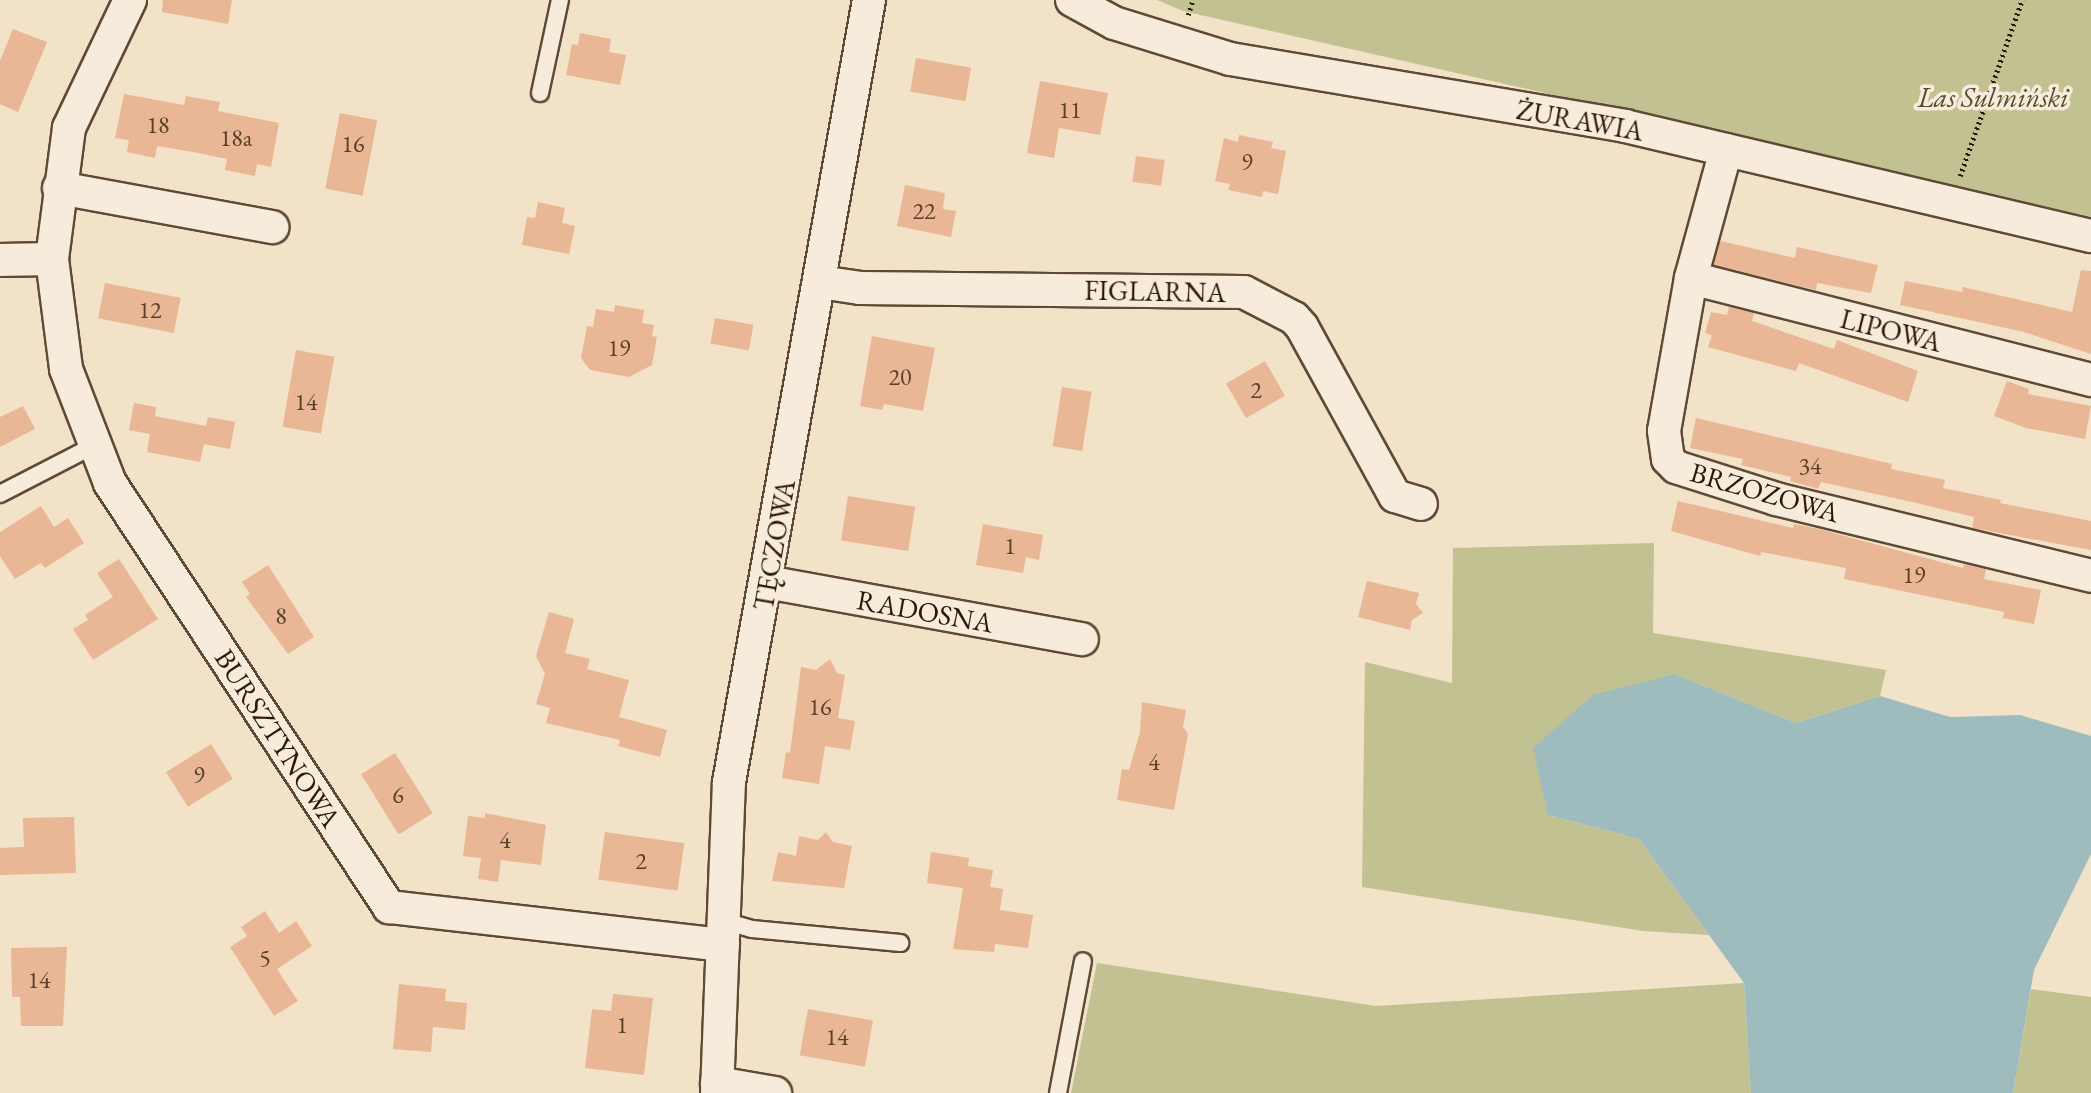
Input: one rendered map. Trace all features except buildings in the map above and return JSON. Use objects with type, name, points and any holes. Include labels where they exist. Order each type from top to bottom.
[{"type":"street","name":"BURSZTYNOWA","points":[[130,0],[69,128],[59,188],[52,259],[66,369],[110,482],[389,906],[723,933]]},
{"type":"street","name":"TĘCZOWA","points":[[717,1088],[729,782],[768,582],[869,0]]},
{"type":"street","name":"ŻURAWIA","points":[[1072,0],[1114,23],[1230,60],[1625,126],[2091,236]]},
{"type":"street","name":"BRZOZOWA","points":[[1726,150],[1692,278],[1664,431],[1668,459],[1676,467],[1776,499],[2091,576]]},
{"type":"street","points":[[59,188],[272,227]]},
{"type":"street","points":[[0,260],[52,259]]},
{"type":"street","name":"LIPOWA","points":[[1692,278],[2091,380]]},
{"type":"street","name":"FIGLARNA","points":[[820,282],[860,288],[1244,292],[1294,318],[1302,327],[1395,496],[1420,504]]},
{"type":"street","name":"RADOSNA","points":[[768,582],[1082,639]]},
{"type":"street","points":[[717,1088],[775,1093]]},
{"type":"lane","points":[[540,93],[560,0]]},
{"type":"lane","points":[[0,494],[95,445]]},
{"type":"lane","points":[[723,933],[752,929],[900,943]]},
{"type":"lane","points":[[1058,1093],[1083,961]]},
{"type":"path","points":[[1951,203],[2022,0]]},
{"type":"green space","name":"Las Sulmiński","points":[[1157,0],[2091,0],[2091,217],[1183,11]]},
{"type":"green space","points":[[1654,543],[1653,633],[1886,670],[1880,696],[1796,723],[1675,674],[1548,815],[1639,839],[1709,935],[1643,931],[1362,887],[1365,662],[1452,683],[1453,548]]},
{"type":"green space","points":[[1097,963],[1376,1006],[1744,983],[1751,1093],[1071,1093]]},
{"type":"green space","points":[[2031,989],[2091,997],[2091,1093],[2013,1093]]},
{"type":"water","points":[[1675,674],[1796,723],[1880,696],[1950,717],[2020,715],[2091,736],[2091,854],[2034,970],[2013,1093],[1751,1093],[1744,983],[1639,839],[1548,815],[1533,748],[1593,695]]}]
